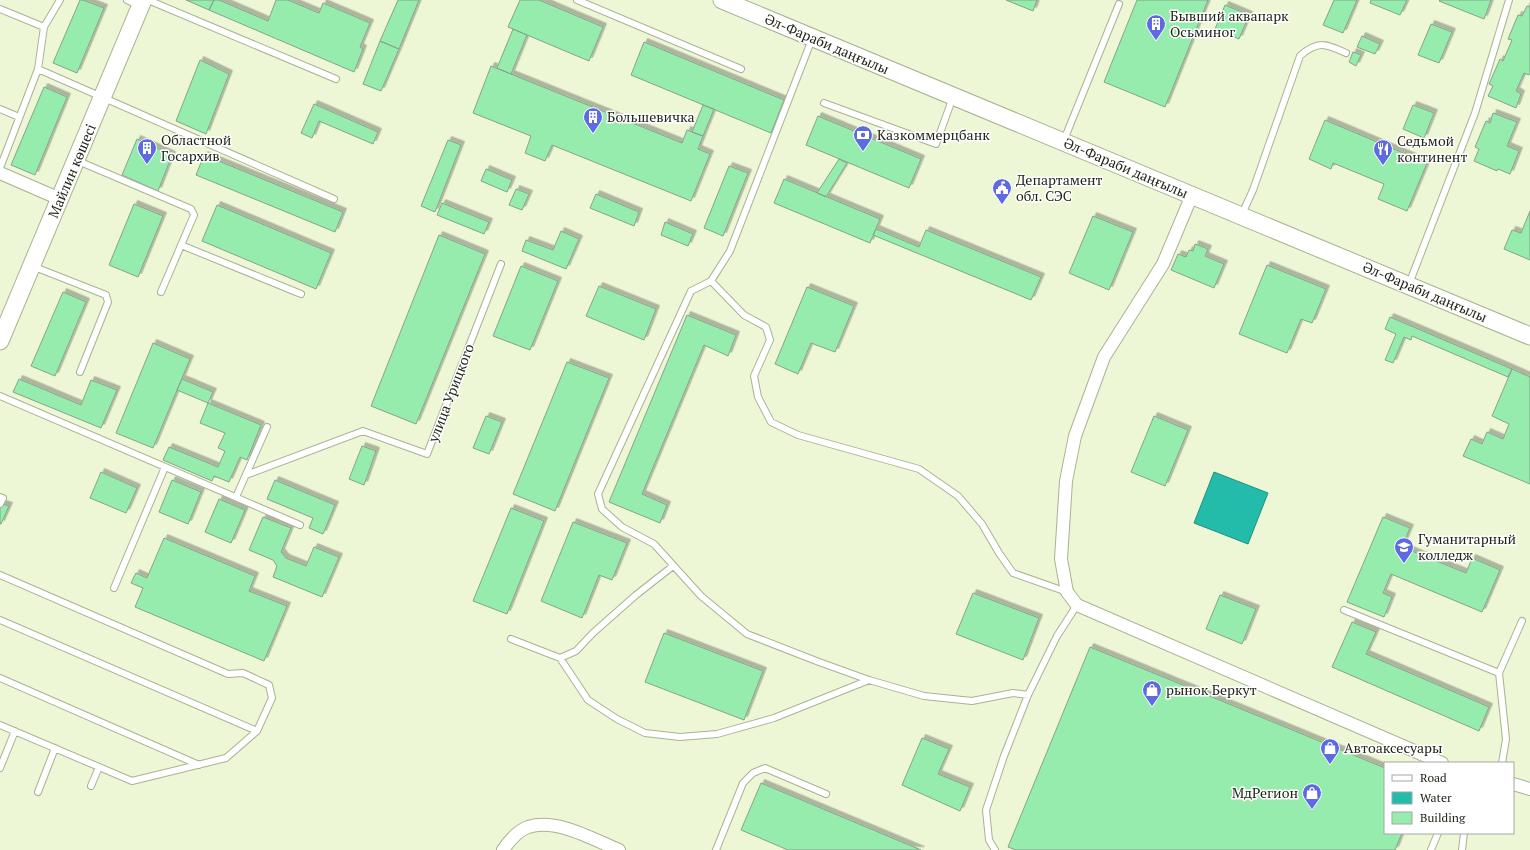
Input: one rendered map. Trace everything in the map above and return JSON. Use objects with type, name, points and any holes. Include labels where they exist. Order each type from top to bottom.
[{"type":"main road","name":"Әл-Фараби даңғылы","points":[[722,0],[1530,336]]},
{"type":"main road","name":"Майлин көшесі","points":[[0,341],[8,313],[32,266],[103,97],[140,1]]},
{"type":"street","points":[[0,173],[60,199]]},
{"type":"street","points":[[1192,195],[1163,264],[1104,357],[1075,436],[1066,481],[1062,526],[1061,558],[1066,592],[1077,605],[1440,762]]},
{"type":"street","points":[[1514,784],[1530,789]]},
{"type":"street","points":[[503,850],[516,834],[528,827],[547,826],[567,828],[619,850]]},
{"type":"lane","points":[[0,168],[38,69],[44,27],[60,0]]},
{"type":"lane","points":[[577,0],[741,69]]},
{"type":"lane","points":[[593,7],[596,0]]},
{"type":"lane","points":[[1408,285],[1475,113],[1510,0]]},
{"type":"lane","points":[[140,1],[336,79]]},
{"type":"lane","points":[[1064,142],[1119,4]]},
{"type":"lane","points":[[0,9],[44,27]]},
{"type":"lane","points":[[813,37],[730,251],[711,281],[691,291],[598,494],[602,509],[622,528],[654,544],[701,596],[747,634],[869,680],[924,696],[972,700],[1013,693],[1028,695]]},
{"type":"lane","points":[[1242,216],[1253,190],[1300,56],[1308,48],[1318,45],[1328,45],[1346,53]]},
{"type":"lane","points":[[38,69],[334,199]]},
{"type":"lane","points":[[824,103],[936,144],[954,96]]},
{"type":"lane","points":[[0,109],[19,117]]},
{"type":"lane","points":[[76,161],[192,209],[194,215],[161,292]]},
{"type":"lane","points":[[181,245],[301,294]]},
{"type":"lane","name":"улица Урицкого","points":[[246,474],[363,431],[427,454],[501,264]]},
{"type":"lane","points":[[32,266],[106,295],[108,302],[80,372]]},
{"type":"lane","points":[[711,281],[744,314],[766,327],[770,340],[754,376],[758,397],[772,422],[798,435],[919,468],[958,496],[982,524],[1013,573],[1066,592]]},
{"type":"lane","points":[[0,396],[300,525]]},
{"type":"lane","points":[[236,498],[267,427]]},
{"type":"lane","points":[[114,588],[165,467]]},
{"type":"lane","points":[[0,497],[3,498],[0,504]]},
{"type":"lane","points":[[560,658],[576,651],[593,633],[636,594],[674,566]]},
{"type":"lane","points":[[0,576],[228,674],[243,673],[269,685],[272,698],[257,731],[226,758],[132,781],[0,725]]},
{"type":"lane","points":[[995,850],[989,840],[986,810],[1004,756],[1028,695],[1057,636],[1077,605]]},
{"type":"lane","points":[[1344,610],[1499,673]]},
{"type":"lane","points":[[0,620],[257,731]]},
{"type":"lane","points":[[1502,762],[1506,739],[1499,673],[1522,621]]},
{"type":"lane","points":[[511,639],[560,658],[588,700],[617,719],[645,734],[680,737],[717,734],[774,718],[869,680]]},
{"type":"lane","points":[[0,678],[200,765]]},
{"type":"lane","points":[[0,768],[15,731]]},
{"type":"lane","points":[[38,792],[55,748]]},
{"type":"lane","points":[[91,786],[99,767]]},
{"type":"lane","points":[[716,850],[743,783],[753,773],[764,768],[826,794]]},
{"type":"lane","points":[[1433,849],[1438,834]]},
{"type":"lane","points":[[1462,850],[1464,834]]},
{"type":"water","points":[[1214,472],[1268,493],[1248,544],[1194,523]]},
{"type":"building","points":[[80,0],[104,8],[77,73],[53,63]]},
{"type":"building","points":[[186,0],[214,0],[209,10]]},
{"type":"building","points":[[214,0],[219,0],[268,21],[276,0],[288,0],[319,13],[323,3],[370,23],[360,47],[363,49],[354,72],[209,10]]},
{"type":"building","points":[[398,0],[419,0],[399,49],[380,41]]},
{"type":"building","points":[[520,0],[539,0],[603,27],[589,61],[508,27]]},
{"type":"building","points":[[1006,0],[1037,0],[1033,11]]},
{"type":"building","name":"Бывший аквапарк Осьминог","points":[[1137,0],[1208,0],[1165,107],[1104,82]]},
{"type":"building","points":[[1334,0],[1357,0],[1343,33],[1323,25]]},
{"type":"building","points":[[1371,0],[1407,0],[1400,15],[1370,3]]},
{"type":"building","points":[[1491,0],[1484,19],[1439,1]]},
{"type":"building","points":[[1225,5],[1249,15],[1239,39],[1215,29]]},
{"type":"building","points":[[1527,6],[1530,7],[1530,73],[1529,75],[1524,73],[1516,91],[1521,94],[1516,108],[1488,96],[1493,86],[1489,84],[1500,59],[1503,61],[1512,40],[1508,39],[1518,15],[1522,16]]},
{"type":"building","points":[[1431,24],[1452,32],[1439,63],[1418,55]]},
{"type":"building","points":[[513,29],[527,35],[511,74],[497,68]]},
{"type":"building","points":[[1362,36],[1380,44],[1375,54],[1357,47]]},
{"type":"building","points":[[380,41],[399,49],[381,91],[363,84]]},
{"type":"building","points":[[644,42],[784,100],[771,133],[631,75]]},
{"type":"building","points":[[1353,52],[1361,55],[1356,66],[1349,62]]},
{"type":"building","points":[[200,60],[229,74],[206,134],[176,121]]},
{"type":"building","name":"Большевичка","points":[[491,66],[682,143],[687,130],[703,136],[698,149],[710,154],[691,201],[552,145],[545,161],[525,153],[531,136],[473,113]]},
{"type":"building","points":[[44,87],[67,97],[35,175],[11,165]]},
{"type":"building","points":[[314,104],[378,132],[373,144],[319,121],[312,138],[301,133]]},
{"type":"building","points":[[703,105],[714,109],[703,136],[692,132]]},
{"type":"building","points":[[1413,105],[1434,113],[1424,138],[1403,129]]},
{"type":"building","points":[[1493,113],[1517,122],[1507,146],[1519,151],[1510,174],[1498,169],[1497,171],[1474,161],[1479,149],[1475,147],[1486,121],[1490,123]]},
{"type":"building","name":"Казкоммерцбанк","points":[[818,116],[921,159],[909,188],[806,145]]},
{"type":"building","name":"Седьмой континент","points":[[1325,120],[1427,163],[1407,211],[1378,199],[1384,184],[1333,163],[1331,169],[1309,159]]},
{"type":"building","name":"Областной Госархив","points":[[137,139],[172,155],[158,191],[122,175]]},
{"type":"building","points":[[448,140],[461,145],[435,212],[421,206]]},
{"type":"building","points":[[204,155],[343,212],[335,232],[196,175]]},
{"type":"building","points":[[839,159],[847,163],[826,197],[817,193]]},
{"type":"building","points":[[729,166],[748,173],[723,236],[704,228]]},
{"type":"building","points":[[486,169],[512,180],[507,192],[481,181]]},
{"type":"building","points":[[784,179],[880,219],[870,243],[774,203]]},
{"type":"building","points":[[516,189],[529,194],[522,210],[509,205]]},
{"type":"building","points":[[596,194],[639,212],[634,226],[590,208]]},
{"type":"building","points":[[442,203],[489,222],[484,234],[437,215]]},
{"type":"building","points":[[134,204],[163,216],[138,277],[109,265]]},
{"type":"building","points":[[217,205],[331,253],[316,289],[202,241]]},
{"type":"building","points":[[1530,211],[1530,260],[1504,249],[1512,230],[1521,233]]},
{"type":"building","points":[[1093,216],[1133,232],[1109,290],[1069,273]]},
{"type":"building","points":[[665,222],[693,234],[688,246],[661,235]]},
{"type":"building","points":[[876,229],[919,247],[926,230],[1041,277],[1031,300],[873,235]]},
{"type":"building","points":[[561,231],[579,239],[566,269],[522,251],[526,240],[553,250]]},
{"type":"building","points":[[439,235],[485,254],[416,424],[371,406]]},
{"type":"building","points":[[1195,244],[1208,249],[1205,256],[1224,264],[1214,288],[1171,270],[1178,254],[1186,257],[1189,250],[1193,251]]},
{"type":"building","points":[[1267,265],[1326,289],[1312,323],[1301,319],[1287,353],[1239,334]]},
{"type":"building","points":[[521,266],[558,281],[530,350],[493,336]]},
{"type":"building","points":[[599,286],[656,309],[644,340],[586,316]]},
{"type":"building","points":[[807,287],[854,306],[835,352],[811,343],[798,374],[775,364]]},
{"type":"building","points":[[63,292],[86,302],[55,376],[31,366]]},
{"type":"building","points":[[687,315],[736,335],[728,356],[704,345],[642,494],[667,505],[660,523],[609,502]]},
{"type":"building","points":[[1390,317],[1512,369],[1508,377],[1412,336],[1411,340],[1404,337],[1393,363],[1385,360],[1396,334],[1385,329]]},
{"type":"building","points":[[153,343],[190,359],[153,448],[116,433]]},
{"type":"building","points":[[567,362],[609,378],[555,511],[513,494]]},
{"type":"building","points":[[1512,369],[1530,377],[1530,484],[1463,456],[1471,439],[1482,444],[1487,432],[1503,439],[1509,424],[1492,416]]},
{"type":"building","points":[[19,379],[81,405],[91,380],[117,390],[101,428],[13,392]]},
{"type":"building","points":[[182,379],[213,392],[208,403],[177,390]]},
{"type":"building","points":[[208,403],[261,425],[247,460],[240,457],[229,482],[214,476],[212,481],[163,460],[169,447],[218,467],[225,451],[218,448],[225,433],[200,423]]},
{"type":"building","points":[[486,416],[502,422],[489,454],[473,448]]},
{"type":"building","points":[[1154,416],[1188,430],[1165,486],[1131,472]]},
{"type":"building","points":[[362,446],[376,451],[364,485],[349,479]]},
{"type":"building","points":[[101,472],[137,488],[126,513],[90,498]]},
{"type":"building","points":[[172,480],[201,492],[188,524],[159,512]]},
{"type":"building","points":[[275,480],[335,505],[323,534],[309,528],[313,518],[267,499]]},
{"type":"building","points":[[219,499],[245,510],[231,543],[205,532]]},
{"type":"building","points":[[0,503],[9,506],[1,524],[0,524]]},
{"type":"building","points":[[511,508],[544,521],[507,614],[473,601]]},
{"type":"building","points":[[263,517],[291,528],[281,552],[286,558],[306,566],[314,547],[339,557],[322,597],[273,577],[277,566],[273,560],[249,550]]},
{"type":"building","name":"Гуманитарный колледж","points":[[1383,517],[1410,528],[1402,547],[1466,573],[1472,558],[1500,570],[1482,612],[1391,574],[1383,593],[1392,597],[1384,617],[1347,602]]},
{"type":"building","points":[[573,522],[627,543],[612,580],[599,575],[582,618],[541,601]]},
{"type":"building","points":[[164,538],[255,576],[249,591],[287,606],[264,661],[135,607],[143,588],[131,583],[136,573],[147,578]]},
{"type":"building","points":[[973,593],[1039,618],[1023,660],[956,634]]},
{"type":"building","points":[[1220,595],[1256,609],[1242,644],[1206,629]]},
{"type":"building","points":[[1352,622],[1376,632],[1366,654],[1489,707],[1479,731],[1332,667]]},
{"type":"building","points":[[664,633],[763,671],[744,720],[645,682]]},
{"type":"building","name":"рынок Беркут","points":[[1090,647],[1384,768],[1384,834],[1402,834],[1395,850],[1016,850],[1008,847]]},
{"type":"building","points":[[922,738],[949,749],[938,774],[970,787],[960,811],[902,785]]},
{"type":"building","points":[[761,783],[921,850],[788,850],[741,830]]},
{"type":"place","name":"Бывший аквапарк Осьминог","points":[[1156,41]]},
{"type":"place","name":"Большевичка","points":[[593,134]]},
{"type":"place","name":"Казкоммерцбанк","points":[[863,152]]},
{"type":"place","name":"Областной Госархив","points":[[147,165]]},
{"type":"place","name":"Седьмой континент","points":[[1383,166]]},
{"type":"place","name":"Департамент обл. СЭС","points":[[1002,205]]},
{"type":"place","name":"Гуманитарный колледж","points":[[1404,564]]},
{"type":"place","name":"рынок Беркут","points":[[1152,707]]},
{"type":"place","name":"Автоаксесуары","points":[[1330,765]]},
{"type":"place","name":"МдРегион","points":[[1312,810]]}]
